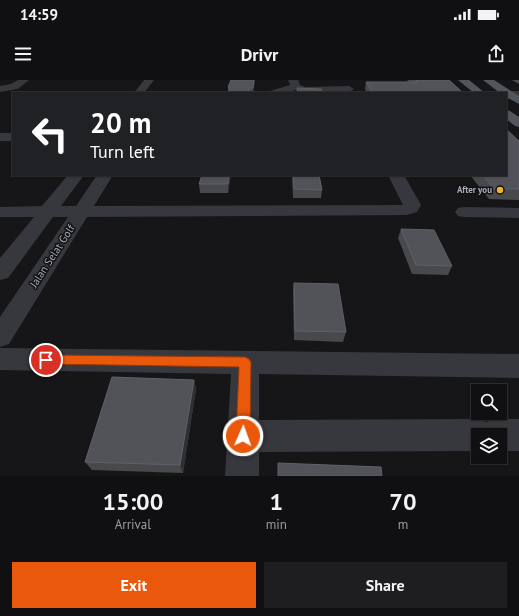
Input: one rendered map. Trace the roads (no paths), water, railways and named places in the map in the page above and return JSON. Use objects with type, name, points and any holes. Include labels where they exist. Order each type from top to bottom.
[{"type":"main road","points":[[463,80],[479,92]]},
{"type":"main road","points":[[488,80],[504,92]]},
{"type":"main road","points":[[507,114],[519,123]]},
{"type":"street","points":[[8,90],[24,80]]},
{"type":"street","points":[[140,92],[149,80]]},
{"type":"street","points":[[278,92],[296,88],[348,87]]},
{"type":"street","points":[[8,90],[28,90]]},
{"type":"street","points":[[510,96],[519,102]]},
{"type":"street","points":[[0,137],[12,137]]},
{"type":"street","points":[[0,273],[75,176]]},
{"type":"street","name":"Jalan Selat Golf","points":[[0,337],[104,176]]},
{"type":"street","points":[[0,212],[407,210],[411,208],[412,204],[397,176]]},
{"type":"street","points":[[464,212],[519,213]]},
{"type":"street","points":[[0,359],[519,366]]},
{"type":"street","points":[[242,476],[245,362]]},
{"type":"street","points":[[243,436],[471,435]]},
{"type":"street","points":[[507,435],[519,435]]},
{"type":"place","name":"After you","points":[[500,190]]}]
